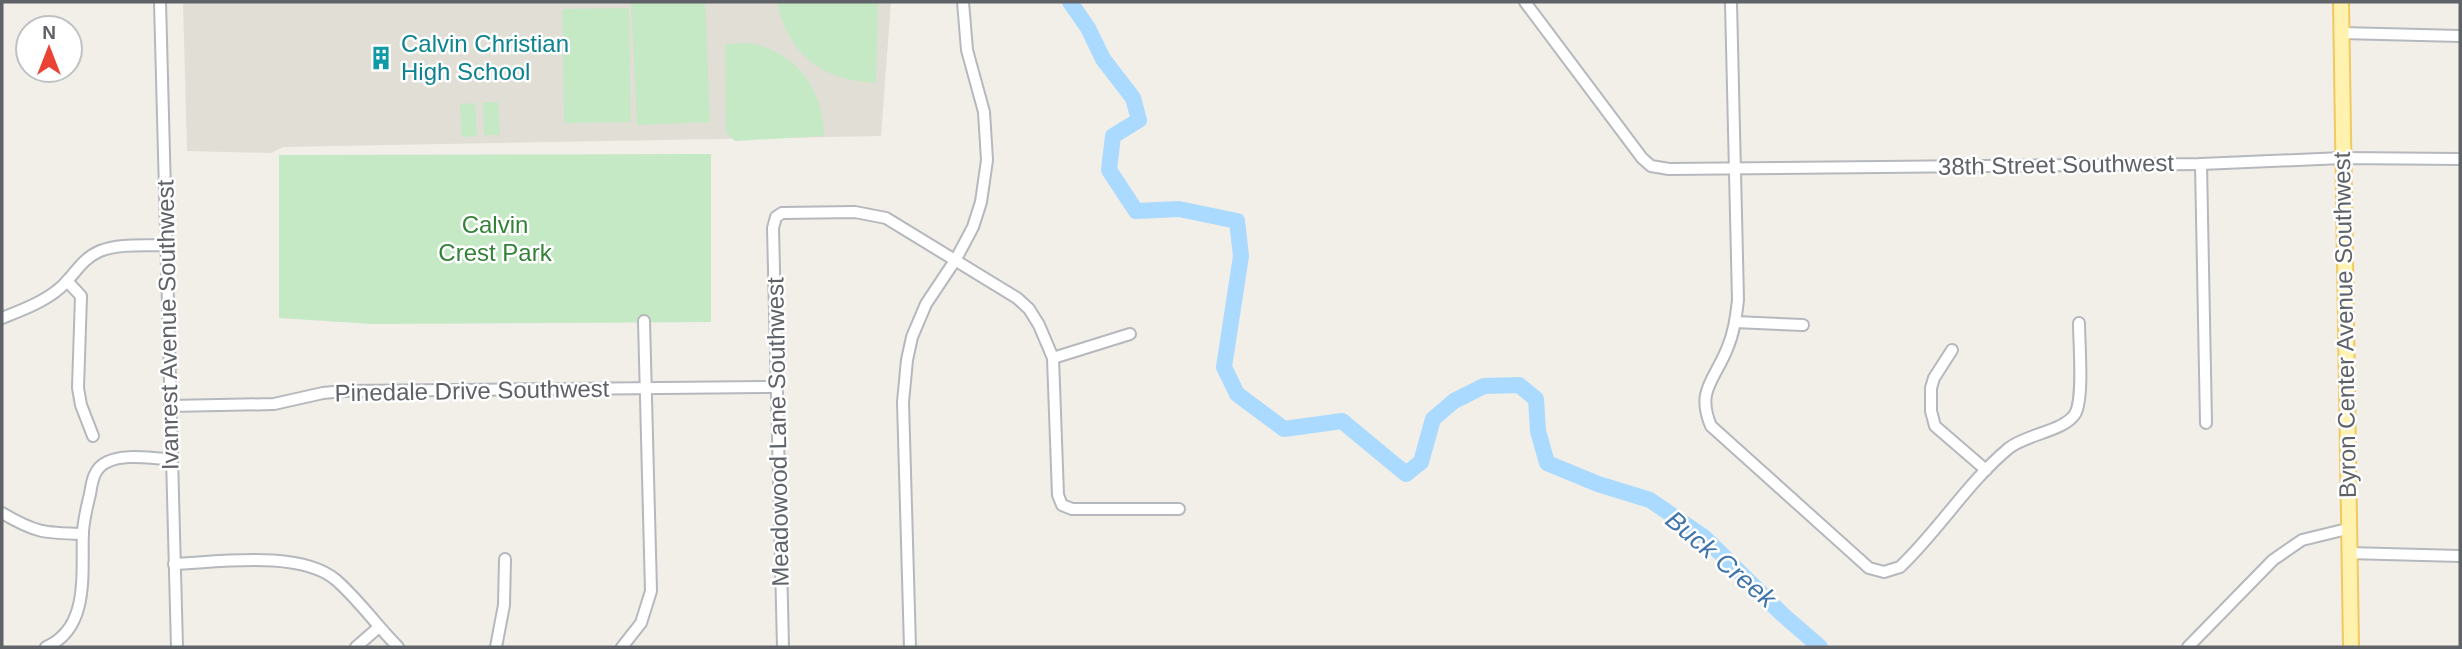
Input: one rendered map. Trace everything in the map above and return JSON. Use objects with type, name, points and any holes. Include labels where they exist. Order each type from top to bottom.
[{"type":"main road","name":"Byron Center Avenue Southwest","points":[[2341,2],[2347,529],[2351,647]]},
{"type":"street","name":"Ivanrest Avenue Southwest","points":[[160,2],[177,647]]},
{"type":"street","points":[[910,647],[903,402],[905,371],[909,349],[922,313],[969,235],[981,202],[988,151],[984,112],[966,41],[963,2]]},
{"type":"street","name":"38th Street Southwest","points":[[1525,2],[1642,158],[1651,166],[1669,169],[1736,169],[2201,164],[2342,158],[2460,159]]},
{"type":"street","points":[[1731,2],[1738,300],[1728,348],[1705,396],[1704,409],[1711,426],[1869,568],[1884,572],[1900,567],[2012,446],[2033,434],[2057,428],[2077,412],[2079,323]]},
{"type":"street","points":[[2342,33],[2460,36]]},
{"type":"street","points":[[2201,164],[2206,424]]},
{"type":"street","name":"Meadowood Lane Southwest","points":[[783,647],[775,387],[773,228],[776,218],[786,213],[843,212],[876,215],[899,224],[956,259]]},
{"type":"street","points":[[2,318],[41,301],[67,281],[82,262],[102,250],[166,245]]},
{"type":"street","points":[[956,259],[1023,303],[1039,325],[1053,358],[1058,495],[1062,505],[1072,509],[1179,509]]},
{"type":"street","points":[[67,281],[77,290],[82,300],[78,388],[81,405],[93,436]]},
{"type":"street","points":[[622,647],[644,616],[651,591],[644,321]]},
{"type":"street","points":[[1735,322],[1803,325]]},
{"type":"street","points":[[1053,358],[1130,334]]},
{"type":"street","points":[[1952,350],[1934,378],[1931,388],[1931,411],[1935,426],[1986,471]]},
{"type":"street","name":"Pinedale Drive Southwest","points":[[170,406],[284,403],[337,391],[775,387]]},
{"type":"street","points":[[46,647],[63,636],[77,613],[82,591],[83,534],[94,477],[102,464],[119,458],[171,459]]},
{"type":"street","points":[[2,513],[26,528],[43,533],[83,534]]},
{"type":"street","points":[[2188,647],[2273,560],[2302,540],[2347,529]]},
{"type":"street","points":[[2348,553],[2460,556]]},
{"type":"street","points":[[496,647],[504,605],[505,559]]},
{"type":"street","points":[[174,564],[282,560],[312,566],[336,580],[398,647]]},
{"type":"street","points":[[356,647],[379,627]]},
{"type":"shaded area","points":[[183,2],[891,2],[881,136],[283,147],[271,153],[187,151]]},
{"type":"green space","points":[[705,2],[710,122],[637,125],[631,3]]},
{"type":"green space","points":[[777,2],[876,2],[876,83],[840,77],[811,62],[790,37]]},
{"type":"green space","points":[[629,8],[631,122],[564,123],[562,9]]},
{"type":"green space","points":[[747,43],[779,54],[804,74],[819,103],[824,136],[735,141],[726,132],[725,44]]},
{"type":"green space","points":[[483,102],[498,102],[500,135],[484,135]]},
{"type":"green space","points":[[475,103],[477,136],[462,137],[460,104]]},
{"type":"green space","name":"Calvin Crest Park","points":[[711,154],[711,322],[373,324],[279,318],[279,155]]},
{"type":"waterway","name":"Buck Creek","points":[[1070,2],[1088,28],[1103,59],[1133,98],[1139,120],[1113,136],[1109,170],[1136,211],[1179,209],[1237,221],[1241,256],[1224,367],[1237,394],[1284,429],[1342,421],[1406,474],[1421,462],[1433,419],[1454,401],[1484,386],[1519,385],[1536,399],[1538,431],[1547,463],[1598,484],[1650,500],[1704,537],[1782,614],[1820,647]]},
{"type":"place","name":"Calvin Christian High School","points":[[381,58]]}]
